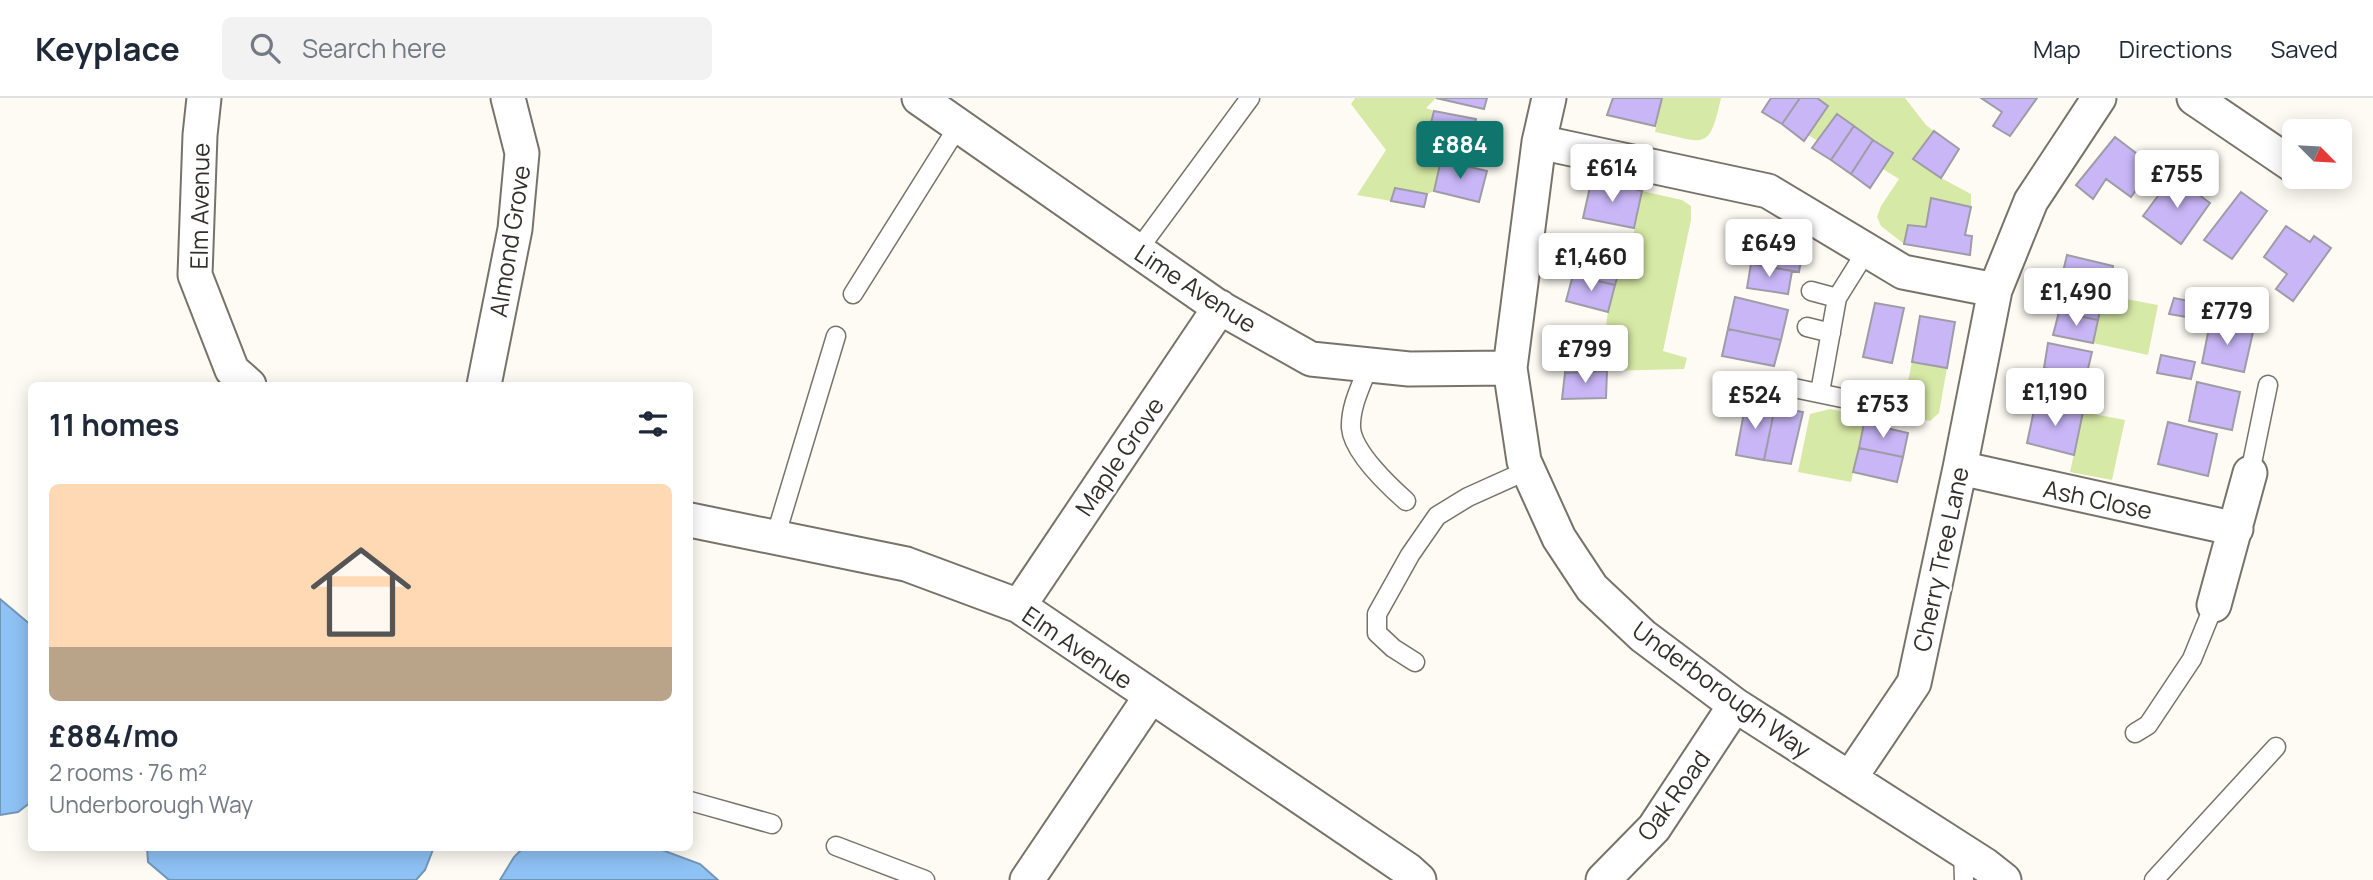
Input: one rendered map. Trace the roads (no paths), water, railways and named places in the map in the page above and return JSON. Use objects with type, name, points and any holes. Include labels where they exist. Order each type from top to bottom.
[{"type":"street","name":"Elm Avenue","points":[[204,98],[200,135],[195,275],[232,370],[246,382]]},
{"type":"street","name":"Almond Grove","points":[[485,382],[515,229],[522,153],[508,98]]},
{"type":"street","name":"Lime Avenue","points":[[919,98],[1220,307],[1311,359],[1409,369],[1510,368]]},
{"type":"street","name":"Underborough Way","points":[[1549,98],[1539,142],[1510,368],[1524,461],[1559,538],[1592,589],[1643,636],[1735,705],[1850,778],[1964,866],[2004,880]]},
{"type":"street","name":"Cherry Tree Lane","points":[[1850,778],[1914,683],[1995,290],[2031,201],[2099,98]]},
{"type":"street","points":[[2194,98],[2282,158]]},
{"type":"street","points":[[1539,142],[1768,191],[1903,272],[1995,290]]},
{"type":"street","name":"Maple Grove","points":[[1018,606],[1220,307]]},
{"type":"street","name":"Ash Close","points":[[1960,468],[2236,529]]},
{"type":"street","points":[[2214,605],[2250,473]]},
{"type":"street","name":"Elm Avenue","points":[[693,521],[906,564],[1018,606],[1419,880]]},
{"type":"street","points":[[1027,880],[1151,696]]},
{"type":"street","name":"Oak Road","points":[[1603,880],[1654,828],[1735,705]]},
{"type":"lane","points":[[1138,250],[1250,98]]},
{"type":"lane","points":[[853,294],[958,125]]},
{"type":"lane","points":[[1819,392],[1837,298],[1867,250]]},
{"type":"lane","points":[[1811,291],[1837,298]]},
{"type":"lane","points":[[1807,327],[1831,333]]},
{"type":"lane","points":[[775,538],[836,336]]},
{"type":"lane","points":[[1369,365],[1355,400],[1352,428],[1356,443],[1386,484],[1406,502]]},
{"type":"lane","points":[[2250,473],[2268,385]]},
{"type":"lane","points":[[1789,387],[1866,402]]},
{"type":"lane","points":[[1415,662],[1393,648],[1377,633],[1377,614],[1410,555],[1437,516],[1468,497],[1528,470]]},
{"type":"lane","points":[[2135,733],[2148,724],[2192,659],[2214,605]]},
{"type":"lane","points":[[2154,880],[2276,747]]},
{"type":"lane","points":[[693,802],[772,824]]},
{"type":"lane","points":[[836,846],[925,880]]},
{"type":"water","points":[[0,599],[28,623],[28,804],[18,812],[0,815]]},
{"type":"water","points":[[147,851],[432,851],[425,870],[416,880],[169,880],[148,862]]},
{"type":"water","points":[[520,851],[665,851],[700,864],[718,880],[500,880]]}]
